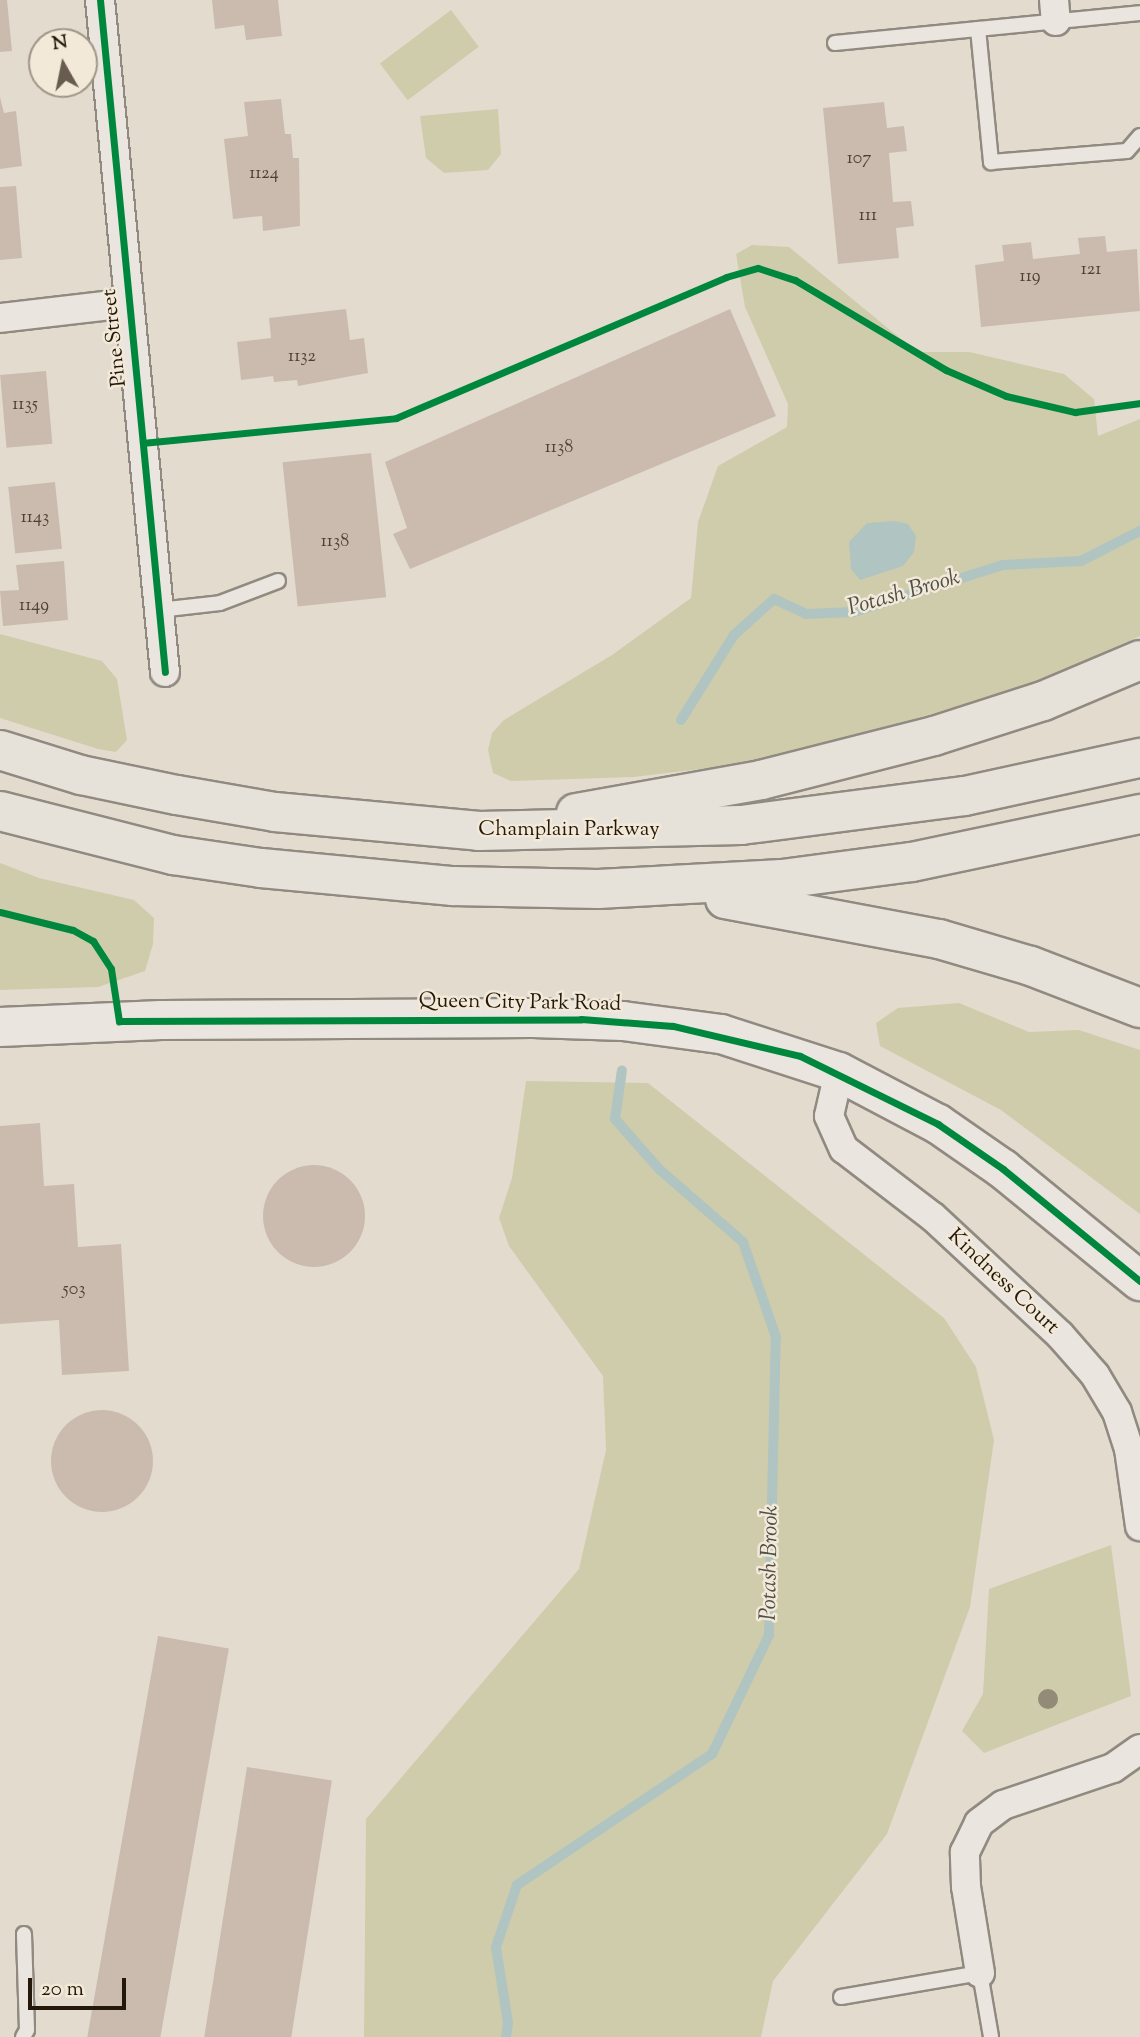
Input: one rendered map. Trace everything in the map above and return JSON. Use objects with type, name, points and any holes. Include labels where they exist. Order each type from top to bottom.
[{"type":"main road","points":[[479,831],[761,779],[884,750],[1043,701],[1140,660]]},
{"type":"main road","name":"Champlain Parkway","points":[[0,750],[81,775],[214,802],[479,831],[741,825],[952,798],[1140,758]]},
{"type":"main road","points":[[0,811],[75,834],[261,868],[453,886],[598,889],[729,899],[897,929],[1031,966],[1140,1008]]},
{"type":"main road","points":[[598,889],[782,879],[912,862],[1140,814]]},
{"type":"street","name":"Pine Street","points":[[100,0],[165,672]]},
{"type":"street","points":[[0,317],[129,303]]},
{"type":"street","name":"Queen City Park Road","points":[[0,1027],[162,1020],[581,1019],[721,1034],[839,1072],[904,1104],[972,1146],[1140,1281]]},
{"type":"street","name":"Kindness Court","points":[[839,1072],[830,1116],[844,1149],[933,1216],[1060,1335],[1096,1375],[1117,1412],[1129,1449],[1140,1525]]},
{"type":"street","points":[[980,1973],[965,1852],[979,1823],[1003,1805],[1114,1768],[1140,1749]]},
{"type":"lane","points":[[835,43],[978,29],[1055,11],[1140,13]]},
{"type":"lane","points":[[978,29],[991,162],[1127,151],[1140,136]]},
{"type":"lane","points":[[159,610],[220,603],[278,581]]},
{"type":"lane","points":[[23,2037],[27,2030],[24,1934]]},
{"type":"lane","points":[[841,1997],[980,1973],[991,2037]]},
{"type":"shaded area","points":[[451,10],[479,47],[408,100],[380,64]]},
{"type":"shaded area","points":[[498,109],[501,154],[488,170],[444,173],[426,158],[420,116]]},
{"type":"shaded area","points":[[752,245],[789,247],[917,352],[969,352],[1064,374],[1094,399],[1098,436],[1140,419],[1140,636],[1024,687],[819,747],[725,766],[634,777],[511,781],[493,773],[488,750],[492,733],[504,720],[612,655],[691,598],[698,522],[718,466],[787,427],[788,404],[745,307],[736,254]]},
{"type":"shaded area","points":[[895,521],[908,524],[916,536],[914,552],[903,566],[860,580],[851,569],[849,542],[867,523]]},
{"type":"shaded area","points":[[0,634],[102,661],[117,679],[127,740],[116,752],[98,749],[0,718]]},
{"type":"shaded area","points":[[0,863],[39,878],[134,900],[154,918],[153,944],[145,971],[98,987],[0,990]]},
{"type":"shaded area","points":[[959,1003],[1029,1032],[1079,1030],[1140,1050],[1140,1214],[1001,1110],[880,1046],[876,1023],[898,1008]]},
{"type":"shaded area","points":[[526,1081],[648,1083],[944,1318],[976,1367],[994,1440],[970,1607],[887,1834],[773,1981],[761,2037],[364,2037],[366,1819],[579,1569],[606,1450],[603,1376],[509,1246],[499,1218],[512,1178]]},
{"type":"shaded area","points":[[1111,1545],[1131,1696],[984,1753],[962,1731],[983,1694],[989,1589]]},
{"type":"building","points":[[0,0],[7,0],[12,51],[0,52]]},
{"type":"building","points":[[212,0],[278,0],[282,36],[246,40],[244,25],[215,29]]},
{"type":"building","points":[[0,97],[4,113],[16,111],[22,166],[0,169]]},
{"type":"building","points":[[281,99],[285,134],[291,134],[293,158],[299,158],[300,226],[263,231],[262,216],[233,219],[224,139],[248,136],[244,102]]},
{"type":"building","points":[[884,102],[887,128],[904,126],[907,151],[889,153],[893,202],[911,201],[914,226],[896,228],[899,258],[838,264],[823,108]]},
{"type":"building","points":[[16,186],[22,258],[0,260],[0,187]]},
{"type":"building","points":[[1105,236],[1107,252],[1137,249],[1140,311],[981,327],[975,265],[1004,261],[1002,245],[1031,242],[1033,259],[1080,254],[1078,238]]},
{"type":"building","points":[[346,309],[350,340],[364,338],[368,373],[298,386],[297,380],[274,382],[273,376],[241,380],[237,342],[271,338],[269,318]]},
{"type":"building","points":[[730,309],[776,416],[410,569],[393,534],[407,528],[385,462]]},
{"type":"building","points":[[46,371],[52,444],[7,448],[0,375]]},
{"type":"building","points":[[371,453],[386,597],[298,607],[282,462]]},
{"type":"building","points":[[55,482],[62,549],[15,554],[8,487]]},
{"type":"building","points":[[64,561],[68,620],[3,626],[0,591],[19,590],[16,565]]},
{"type":"building","points":[[40,1123],[44,1186],[74,1184],[78,1247],[121,1244],[129,1371],[62,1375],[59,1320],[0,1324],[0,1126]]},
{"type":"building","points":[[314,1165],[333,1169],[350,1180],[361,1197],[365,1216],[361,1235],[350,1252],[333,1263],[314,1267],[295,1263],[278,1252],[267,1235],[263,1216],[267,1197],[278,1180],[295,1169]]},
{"type":"building","points":[[102,1410],[121,1414],[138,1425],[149,1442],[153,1461],[149,1480],[138,1497],[121,1508],[102,1512],[83,1508],[66,1497],[55,1480],[51,1461],[55,1442],[66,1425],[83,1414]]},
{"type":"building","points":[[158,1636],[229,1649],[160,2037],[87,2037]]},
{"type":"building","points":[[247,1767],[332,1780],[291,2037],[204,2037]]},
{"type":"waterway","name":"Potash Brook","points":[[681,720],[734,635],[774,599],[806,614],[854,612],[1003,565],[1081,561],[1140,531]]},
{"type":"waterway","name":"Potash Brook","points":[[506,2037],[508,2023],[496,1947],[517,1885],[712,1754],[769,1635],[776,1337],[743,1242],[659,1169],[615,1119],[622,1070]]},
{"type":"cycle path","points":[[100,0],[165,672]]},
{"type":"cycle path","points":[[143,443],[396,418],[726,277],[758,268],[795,280],[946,370],[1006,396],[1075,412],[1140,403]]},
{"type":"cycle path","points":[[0,912],[73,930],[93,941],[111,969],[119,1021],[581,1019],[673,1026],[800,1056],[938,1124],[1003,1169],[1140,1281]]}]
